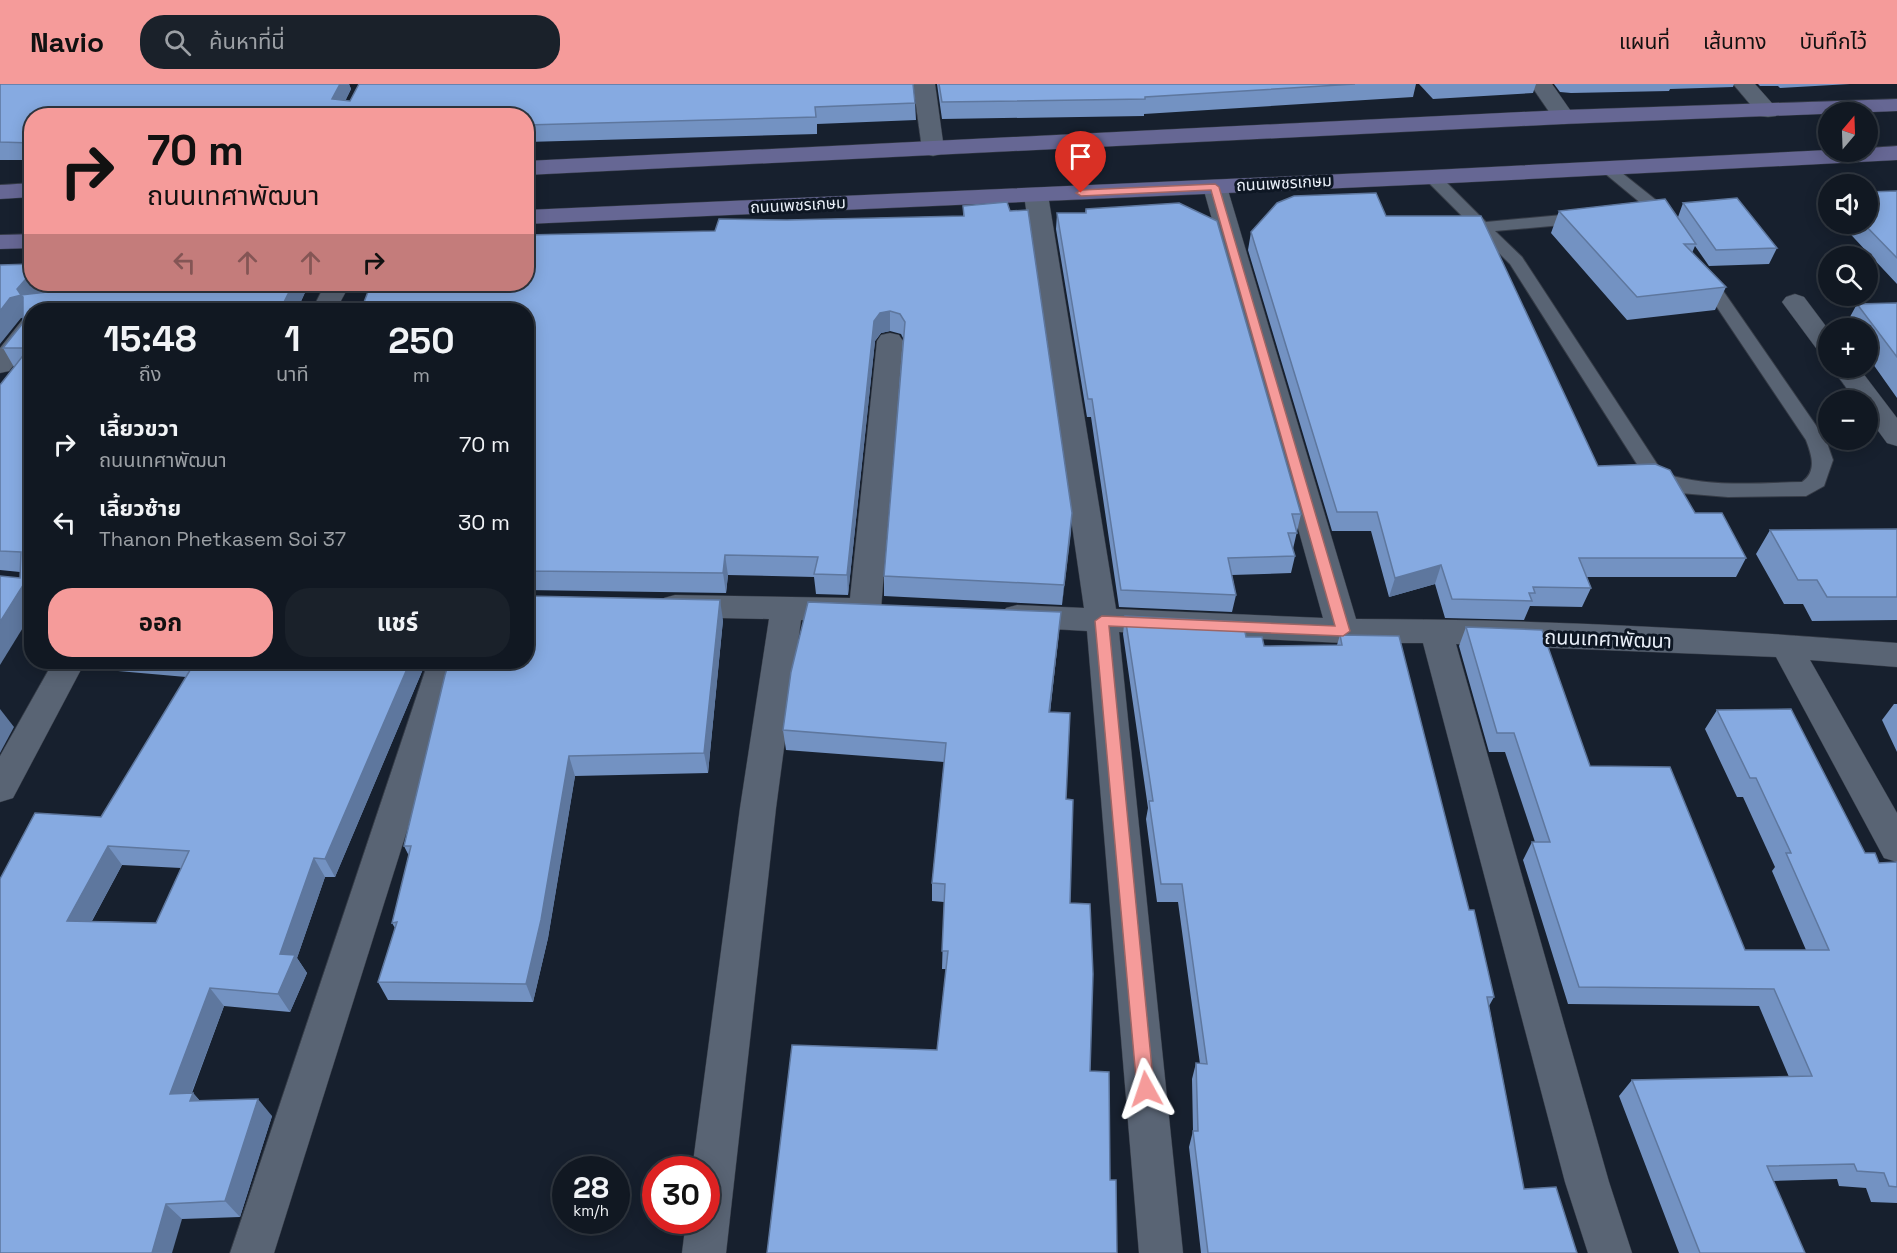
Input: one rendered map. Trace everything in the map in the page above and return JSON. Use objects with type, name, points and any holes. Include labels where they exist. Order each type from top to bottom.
[{"type":"main road","name":"ถนนเพชรเกษม","points":[[534,215],[636,188],[933,149],[1564,117],[1897,105]]},
{"type":"main road","name":"ถนนเพชรเกษม","points":[[534,169],[636,188],[1036,195],[1897,153]]},
{"type":"main road","points":[[0,192],[24,190]]},
{"type":"main road","points":[[0,242],[24,241]]},
{"type":"street","points":[[924,84],[933,149]]},
{"type":"street","points":[[1541,84],[1564,117]]},
{"type":"street","points":[[1744,84],[1768,111]]},
{"type":"street","points":[[1215,187],[1343,631]]},
{"type":"street","points":[[1036,195],[1102,621],[1161,1253]]},
{"type":"street","points":[[1795,302],[1818,333]]},
{"type":"street","points":[[0,365],[24,335]]},
{"type":"street","points":[[645,606],[877,610],[890,341]]},
{"type":"street","points":[[1853,378],[1897,437]]},
{"type":"street","points":[[704,1253],[758,808],[787,608]]},
{"type":"street","name":"ถนนเทศาพัฒนา","points":[[984,615],[1343,631],[1436,631],[1786,646],[1897,655]]},
{"type":"street","points":[[1436,631],[1587,1182],[1610,1253]]},
{"type":"street","points":[[1786,646],[1897,847]]},
{"type":"street","points":[[0,788],[65,669]]},
{"type":"street","points":[[252,1253],[442,669]]},
{"type":"lane","points":[[1607,168],[1660,211],[1680,240]]},
{"type":"lane","points":[[1432,177],[1516,261],[1656,478],[1680,486],[1728,490],[1806,489],[1817,481],[1823,460],[1816,440],[1693,259]]},
{"type":"lane","points":[[1636,213],[1660,211]]},
{"type":"lane","points":[[1481,227],[1600,217]]},
{"type":"building","points":[[0,84],[340,84],[332,99],[350,101],[359,84],[913,84],[915,103],[815,107],[816,117],[534,125],[534,108],[24,108],[24,143],[0,142]]},
{"type":"building","points":[[939,84],[1355,84],[1145,97],[1145,99],[942,102]]},
{"type":"building","points":[[1897,191],[1897,258],[1874,234],[1878,234],[1878,192]]},
{"type":"building","points":[[1376,193],[1386,216],[1481,216],[1598,466],[1655,464],[1670,470],[1695,513],[1722,513],[1746,558],[1579,558],[1591,588],[1533,587],[1535,593],[1529,593],[1532,601],[1452,599],[1441,565],[1395,578],[1377,512],[1337,512],[1251,232],[1277,203],[1294,196]]},
{"type":"building","points":[[1737,198],[1777,248],[1716,250],[1683,203]]},
{"type":"building","points":[[1665,199],[1696,244],[1684,244],[1726,287],[1637,297],[1559,211]]},
{"type":"building","points":[[1007,202],[1010,211],[1028,210],[1072,513],[1064,585],[884,576],[905,322],[900,314],[890,311],[880,313],[874,321],[847,575],[814,574],[818,557],[725,555],[723,573],[534,571],[534,303],[364,303],[368,291],[534,291],[534,235],[715,231],[719,219],[787,220],[964,216],[963,206]]},
{"type":"building","points":[[1179,203],[1217,221],[1301,514],[1292,514],[1297,533],[1288,533],[1295,556],[1228,558],[1236,595],[1121,590],[1092,399],[1088,399],[1057,213],[1086,213],[1086,209]]},
{"type":"building","points":[[24,264],[24,281],[17,289],[21,295],[10,298],[0,311],[0,265]]},
{"type":"building","points":[[48,291],[290,291],[284,303],[24,303],[24,348],[3,348],[23,323],[23,297],[21,295]]},
{"type":"building","points":[[1878,303],[1897,303],[1897,357],[1878,332],[1878,318],[1868,318],[1859,306],[1878,306]]},
{"type":"building","points":[[24,354],[24,584],[0,622],[0,576],[20,578],[21,552],[0,551],[0,385]]},
{"type":"building","points":[[1897,529],[1897,597],[1827,597],[1817,580],[1798,580],[1770,530]]},
{"type":"building","points":[[534,596],[720,600],[704,753],[569,756],[541,920],[526,984],[378,982],[397,922],[392,923],[411,846],[404,846],[447,669],[534,669]]},
{"type":"building","points":[[808,602],[1061,612],[1049,712],[1070,713],[1066,799],[1073,800],[1070,903],[1090,904],[1093,974],[1090,1071],[1109,1072],[1110,1180],[1116,1180],[1117,1253],[767,1253],[792,1045],[937,1050],[948,951],[942,951],[945,884],[932,883],[946,743],[783,730],[791,672]]},
{"type":"building","points":[[1125,616],[1243,622],[1246,637],[1262,637],[1264,646],[1342,645],[1340,635],[1399,636],[1469,910],[1474,910],[1494,997],[1487,997],[1524,1189],[1556,1187],[1577,1253],[1208,1253],[1193,1131],[1198,1131],[1196,1063],[1207,1064],[1182,884],[1161,884],[1149,801],[1153,801]]},
{"type":"building","points":[[1466,627],[1542,630],[1590,766],[1670,767],[1745,950],[1829,950],[1786,853],[1791,853],[1756,778],[1750,778],[1717,710],[1791,709],[1865,853],[1875,853],[1879,863],[1897,862],[1897,1187],[1889,1186],[1884,1173],[1857,1171],[1854,1164],[1767,1166],[1805,1253],[1700,1253],[1632,1080],[1812,1076],[1774,989],[1579,987],[1532,842],[1550,842],[1514,733],[1497,733]]},
{"type":"building","points":[[191,669],[407,669],[325,859],[314,858],[280,954],[295,955],[278,994],[210,988],[170,1094],[193,1093],[190,1101],[258,1099],[225,1201],[166,1204],[152,1253],[0,1253],[0,879],[35,813],[101,817]],"holes":[[[108,846],[189,851],[156,923],[67,921]]]},
{"type":"route","points":[[1081,193],[1215,187],[1343,631],[1102,621],[1146,1089]]}]
